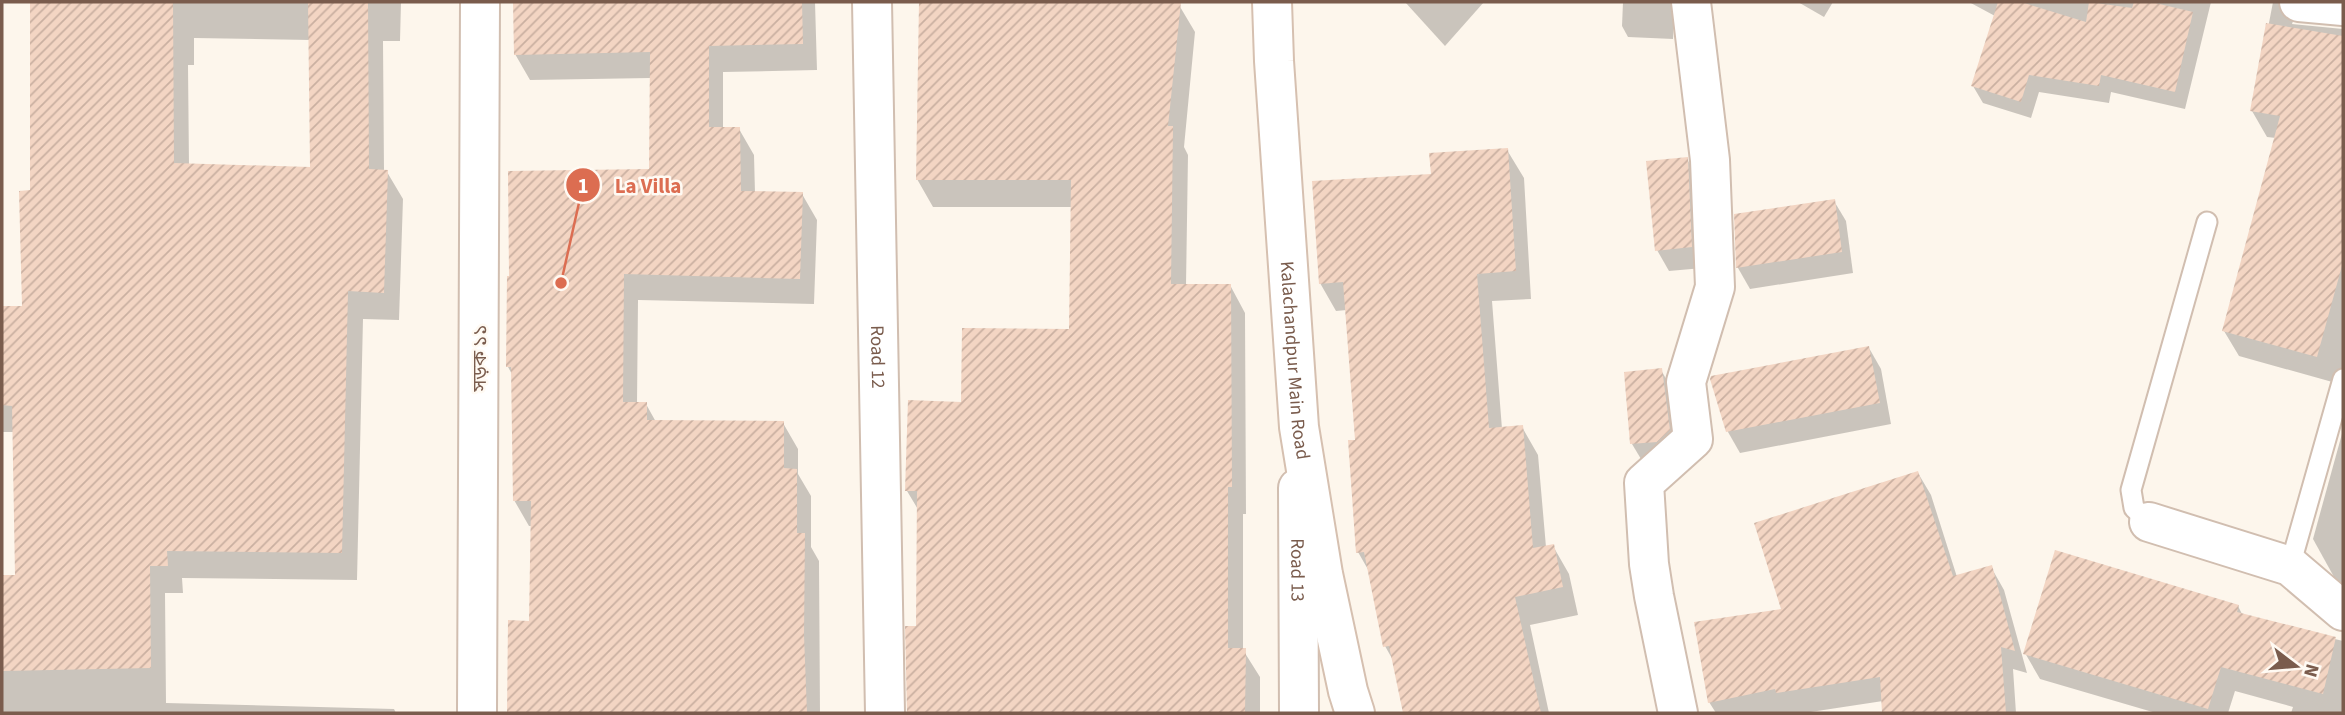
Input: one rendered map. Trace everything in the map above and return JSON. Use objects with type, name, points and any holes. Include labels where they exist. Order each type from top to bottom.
[{"type":"street","name":"সড়ক ১১","points":[[477,713],[480,2]]},
{"type":"street","name":"Road 12","points":[[872,2],[885,713]]},
{"type":"street","name":"Kalachandpur Main Road","points":[[1272,2],[1299,427],[1323,574],[1355,713]]},
{"type":"street","points":[[1678,713],[1649,564],[1644,483],[1693,439],[1686,382],[1715,287],[1710,160],[1691,2]]},
{"type":"street","points":[[2300,2],[2343,6]]},
{"type":"street","name":"Road 13","points":[[1299,427],[1299,713]]},
{"type":"street","points":[[2148,522],[2290,566],[2343,611]]},
{"type":"lane","points":[[2148,522],[2134,508],[2131,490],[2207,222]]},
{"type":"lane","points":[[2290,566],[2343,379]]},
{"type":"building","points":[[30,2],[173,2],[174,163],[310,167],[308,2],[368,2],[369,169],[388,170],[384,293],[348,291],[342,553],[167,551],[168,566],[150,566],[151,668],[2,671],[2,575],[15,575],[12,406],[2,405],[2,306],[22,306],[19,191],[30,190]]},
{"type":"building","points":[[513,2],[802,2],[803,44],[709,46],[709,127],[740,127],[741,191],[803,192],[800,279],[624,274],[623,402],[647,402],[647,420],[784,421],[784,468],[797,469],[797,533],[805,533],[804,635],[807,713],[507,713],[508,620],[529,621],[531,501],[513,501],[511,367],[506,367],[508,171],[649,169],[650,52],[514,55]]},
{"type":"building","points":[[919,2],[1181,2],[1168,126],[1173,126],[1171,284],[1231,284],[1232,487],[1228,487],[1228,648],[1246,648],[1245,713],[907,713],[905,626],[916,626],[917,491],[905,491],[908,400],[961,402],[962,328],[1069,329],[1071,180],[916,180]]},
{"type":"building","points":[[1998,2],[2021,2],[2086,22],[2089,2],[2132,8],[2134,2],[2151,2],[2193,12],[2175,92],[2101,75],[2099,86],[2029,75],[2021,102],[1971,86]]},
{"type":"building","points":[[2266,23],[2343,36],[2343,262],[2317,357],[2222,331],[2280,116],[2250,111]]},
{"type":"building","points":[[1508,148],[1516,271],[1477,274],[1489,428],[1523,425],[1533,548],[1554,544],[1563,587],[1515,597],[1541,713],[1403,713],[1389,646],[1383,647],[1364,552],[1356,553],[1348,440],[1355,440],[1343,282],[1319,284],[1312,181],[1431,174],[1429,153]]},
{"type":"building","points":[[1688,157],[1692,247],[1655,251],[1646,161]]},
{"type":"building","points":[[1835,199],[1842,252],[1736,268],[1734,214]]},
{"type":"building","points":[[1869,346],[1880,403],[1726,432],[1711,376]]},
{"type":"building","points":[[1662,368],[1670,430],[1657,442],[1630,444],[1624,372]]},
{"type":"building","points":[[1918,471],[1953,576],[1992,565],[2015,651],[2001,647],[2006,713],[1882,713],[1880,677],[1776,693],[1775,689],[1708,703],[1694,622],[1781,609],[1754,523]]},
{"type":"building","points":[[2055,550],[2239,605],[2237,612],[2336,637],[2323,694],[2221,667],[2208,709],[2023,654]]},
{"type":"place","name":"La Villa","points":[[561,283]]}]
